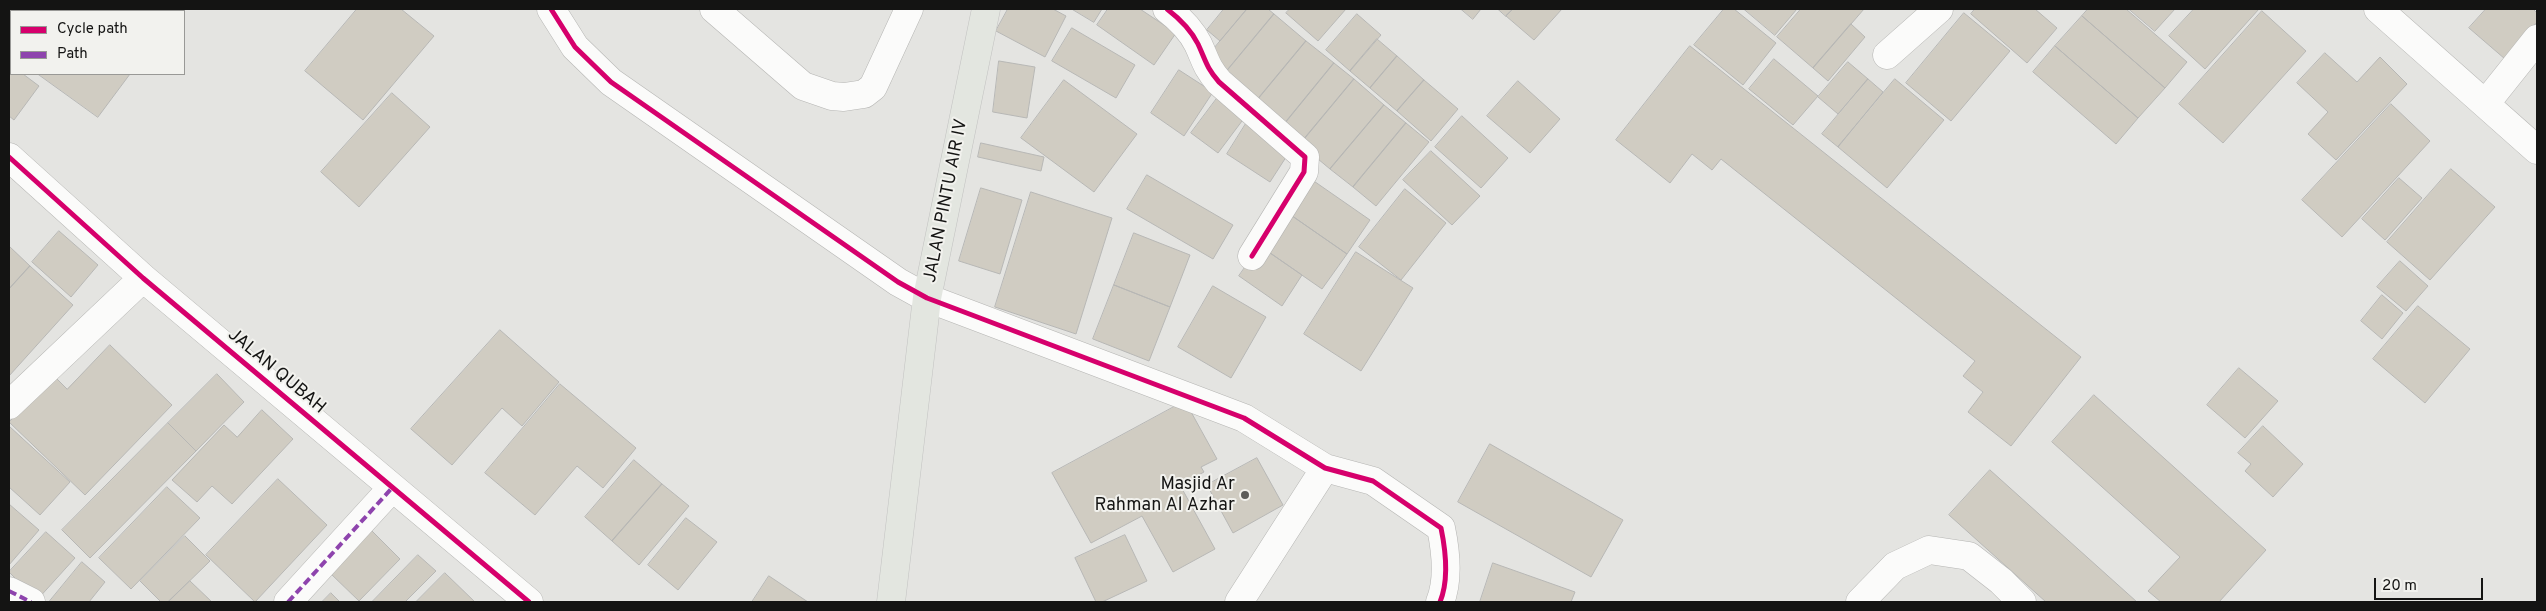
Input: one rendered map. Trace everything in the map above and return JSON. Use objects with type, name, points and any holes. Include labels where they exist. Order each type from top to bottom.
[{"type":"main road","name":"JALAN PINTU AIR IV","points":[[891,602],[927,298],[986,9]]},
{"type":"street","points":[[551,9],[575,48],[611,82],[898,282],[927,298],[1244,418],[1325,468],[1373,481],[1441,528],[1446,553],[1445,591],[1440,602]]},
{"type":"street","points":[[714,9],[803,86],[832,96],[844,97],[864,94],[873,87],[908,9]]},
{"type":"street","points":[[1168,9],[1184,22],[1198,44],[1206,68],[1219,82],[1305,158],[1304,172],[1252,256]]},
{"type":"street","points":[[1887,55],[1939,9]]},
{"type":"street","points":[[2378,9],[2537,150]]},
{"type":"street","points":[[2486,103],[2537,39]]},
{"type":"street","name":"JALAN QUBAH","points":[[9,157],[143,278],[529,602]]},
{"type":"street","points":[[9,405],[143,278]]},
{"type":"street","points":[[1239,602],[1325,468]]},
{"type":"street","points":[[288,602],[392,488]]},
{"type":"street","points":[[1860,602],[1895,566],[1929,550],[1969,556],[2001,581],[2022,602]]},
{"type":"street","points":[[9,591],[31,602]]},
{"type":"building","points":[[9,9],[102,10],[10,10],[9,53]]},
{"type":"building","points":[[357,9],[401,9],[434,36],[363,120],[305,71]]},
{"type":"building","points":[[1008,9],[1053,9],[1066,16],[1045,57],[996,31]]},
{"type":"building","points":[[1072,9],[1102,9],[1094,22]]},
{"type":"building","points":[[1108,9],[1140,9],[1176,33],[1154,65],[1097,25]]},
{"type":"building","points":[[1224,9],[1247,9],[1220,41],[1207,30]]},
{"type":"building","points":[[1247,9],[1268,9],[1274,14],[1225,73],[1207,57]]},
{"type":"building","points":[[1290,9],[1346,9],[1318,41],[1286,13]]},
{"type":"building","points":[[1461,9],[1481,9],[1473,19]]},
{"type":"building","points":[[1498,9],[1513,9],[1506,16]]},
{"type":"building","points":[[1513,9],[1562,9],[1534,40],[1506,16]]},
{"type":"building","points":[[1724,9],[1734,9],[1776,43],[1743,85],[1694,45]]},
{"type":"building","points":[[1744,9],[1797,9],[1775,35]]},
{"type":"building","points":[[1801,9],[1864,9],[1813,68],[1777,37]]},
{"type":"building","points":[[1975,9],[2035,9],[2057,28],[2027,63],[1971,14]]},
{"type":"building","points":[[2088,9],[2126,9],[2187,62],[2165,88],[2082,16]]},
{"type":"building","points":[[2129,9],[2175,9],[2155,31]]},
{"type":"building","points":[[2194,9],[2259,9],[2205,69],[2169,36]]},
{"type":"building","points":[[2486,9],[2533,9],[2537,13],[2537,22],[2505,59],[2469,28]]},
{"type":"building","points":[[2262,11],[2306,51],[2223,143],[2179,104]]},
{"type":"building","points":[[1964,13],[2010,51],[1951,121],[1906,83]]},
{"type":"building","points":[[1274,14],[1306,41],[1253,105],[1221,78]]},
{"type":"building","points":[[1357,14],[1381,35],[1350,71],[1326,50]]},
{"type":"building","points":[[2082,16],[2165,88],[2138,118],[2055,46]]},
{"type":"building","points":[[1851,24],[1865,37],[1828,81],[1813,68]]},
{"type":"building","points":[[1072,28],[1135,65],[1116,98],[1052,61]]},
{"type":"building","points":[[1377,39],[1397,56],[1370,88],[1350,71]]},
{"type":"building","points":[[1306,41],[1334,63],[1281,128],[1253,105]]},
{"type":"building","points":[[1690,46],[2081,357],[2011,446],[1968,412],[1983,392],[1963,376],[1975,361],[1721,159],[1712,170],[1692,154],[1670,183],[1616,140]]},
{"type":"building","points":[[2055,46],[2138,118],[2116,144],[2033,72]]},
{"type":"building","points":[[2325,53],[2357,82],[2380,57],[2407,84],[2336,160],[2308,134],[2328,112],[2297,83]]},
{"type":"building","points":[[1397,56],[1424,80],[1397,111],[1370,88]]},
{"type":"building","points":[[1774,59],[1818,96],[1793,125],[1749,89]]},
{"type":"building","points":[[999,61],[1035,67],[1027,118],[993,112]]},
{"type":"building","points":[[1848,62],[1868,79],[1838,114],[1818,97]]},
{"type":"building","points":[[9,63],[10,75],[24,75],[39,86],[14,120],[9,116]]},
{"type":"building","points":[[1334,63],[1354,79],[1300,144],[1281,128]]},
{"type":"building","points":[[1179,70],[1213,92],[1184,136],[1151,113]]},
{"type":"building","points":[[39,75],[129,75],[98,117]]},
{"type":"building","points":[[1354,79],[1384,105],[1330,169],[1300,144]]},
{"type":"building","points":[[1868,79],[1883,92],[1838,147],[1822,134]]},
{"type":"building","points":[[1895,79],[1944,120],[1887,188],[1838,147]]},
{"type":"building","points":[[1064,80],[1137,134],[1094,192],[1021,138]]},
{"type":"building","points":[[1424,80],[1458,109],[1431,141],[1397,111]]},
{"type":"building","points":[[1518,81],[1560,119],[1530,153],[1487,116]]},
{"type":"building","points":[[392,93],[430,127],[359,207],[321,172]]},
{"type":"building","points":[[1218,97],[1245,117],[1218,153],[1191,133]]},
{"type":"building","points":[[2391,104],[2430,141],[2342,237],[2302,200]]},
{"type":"building","points":[[1384,105],[1406,123],[1353,187],[1330,169]]},
{"type":"building","points":[[1462,116],[1508,158],[1481,188],[1435,147]]},
{"type":"building","points":[[1247,122],[1290,151],[1270,182],[1227,154]]},
{"type":"building","points":[[1406,123],[1429,142],[1376,206],[1353,187]]},
{"type":"building","points":[[981,143],[1044,157],[1041,171],[978,157]]},
{"type":"building","points":[[1431,151],[1480,196],[1452,225],[1403,180]]},
{"type":"building","points":[[2451,169],[2495,207],[2430,280],[2387,242]]},
{"type":"building","points":[[1147,175],[1233,225],[1213,259],[1127,209]]},
{"type":"building","points":[[1308,177],[1370,220],[1347,254],[1285,211]]},
{"type":"building","points":[[2399,178],[2422,198],[2385,240],[2362,219]]},
{"type":"building","points":[[981,188],[1022,200],[1000,274],[959,261]]},
{"type":"building","points":[[1405,189],[1446,223],[1401,280],[1359,247]]},
{"type":"building","points":[[1031,192],[1112,218],[1076,334],[995,307]]},
{"type":"building","points":[[1285,211],[1347,254],[1322,289],[1260,246]]},
{"type":"building","points":[[59,231],[98,265],[71,297],[32,262]]},
{"type":"building","points":[[1134,233],[1190,255],[1170,307],[1114,285]]},
{"type":"building","points":[[9,246],[30,266],[9,289]]},
{"type":"building","points":[[1260,246],[1302,275],[1282,306],[1239,276]]},
{"type":"building","points":[[1356,252],[1413,288],[1361,371],[1304,334]]},
{"type":"building","points":[[2400,261],[2428,286],[2406,311],[2377,287]]},
{"type":"building","points":[[30,266],[73,305],[9,376],[9,289]]},
{"type":"building","points":[[1114,285],[1170,307],[1149,361],[1093,339]]},
{"type":"building","points":[[1213,286],[1266,317],[1231,378],[1178,347]]},
{"type":"building","points":[[2382,295],[2403,313],[2382,339],[2361,321]]},
{"type":"building","points":[[2418,306],[2470,349],[2425,403],[2373,359]]},
{"type":"building","points":[[500,330],[559,382],[522,426],[502,408],[452,465],[411,429]]},
{"type":"building","points":[[110,345],[172,405],[85,495],[9,422],[54,376],[67,389]]},
{"type":"building","points":[[2239,368],[2278,401],[2245,438],[2207,405]]},
{"type":"building","points":[[217,374],[244,402],[196,451],[168,423]]},
{"type":"building","points":[[560,384],[636,448],[603,488],[577,466],[535,515],[485,473]]},
{"type":"building","points":[[2094,395],[2266,550],[2219,602],[2161,602],[2148,591],[2180,557],[2052,442]]},
{"type":"building","points":[[1185,401],[1217,459],[1201,467],[1204,472],[1180,485],[1215,549],[1173,572],[1142,516],[1091,543],[1052,473]]},
{"type":"building","points":[[262,410],[293,439],[232,504],[212,486],[197,502],[172,480],[224,425],[237,437]]},
{"type":"building","points":[[168,423],[196,451],[90,558],[62,530]]},
{"type":"building","points":[[9,426],[70,482],[40,515],[9,487]]},
{"type":"building","points":[[2263,426],[2303,464],[2273,497],[2245,471],[2251,464],[2238,453]]},
{"type":"building","points":[[1490,444],[1623,520],[1591,577],[1458,502]]},
{"type":"building","name":"Masjid Ar Rahman Al Azhar","points":[[1257,458],[1283,505],[1233,533],[1207,485]]},
{"type":"building","points":[[634,460],[662,484],[612,541],[585,517]]},
{"type":"building","points":[[1990,470],[2137,602],[2046,602],[1949,515]]},
{"type":"building","points":[[278,479],[327,525],[255,602],[206,555]]},
{"type":"building","points":[[662,484],[689,506],[639,565],[612,541]]},
{"type":"building","points":[[167,487],[200,518],[131,589],[99,558]]},
{"type":"building","points":[[9,504],[39,530],[9,565]]},
{"type":"building","points":[[686,518],[717,542],[678,590],[648,565]]},
{"type":"building","points":[[372,531],[400,559],[359,601],[330,573]]},
{"type":"building","points":[[46,532],[75,558],[37,600],[9,572]]},
{"type":"building","points":[[1125,535],[1147,581],[1102,602],[1096,602],[1075,558]]},
{"type":"building","points":[[185,536],[210,561],[168,602],[161,602],[140,581]]},
{"type":"building","points":[[418,555],[436,571],[405,602],[372,602]]},
{"type":"building","points":[[82,562],[105,582],[89,602],[49,602]]},
{"type":"building","points":[[1493,563],[1575,592],[1571,602],[1480,602]]},
{"type":"building","points":[[445,573],[475,602],[416,602]]},
{"type":"building","points":[[769,576],[808,602],[752,602]]},
{"type":"building","points":[[190,581],[212,602],[168,602]]},
{"type":"building","points":[[331,593],[340,602],[322,602]]},
{"type":"marked path","points":[[288,602],[392,488]]},
{"type":"marked path","points":[[9,591],[31,602]]},
{"type":"cycle path","points":[[551,9],[575,47],[611,82],[898,282],[927,298],[1244,418],[1325,468],[1373,481],[1441,528],[1446,575],[1440,602]]},
{"type":"cycle path","points":[[1167,9],[1192,34],[1209,68],[1219,82],[1305,157],[1304,172],[1252,256]]},
{"type":"cycle path","points":[[9,157],[143,278],[529,602]]},
{"type":"place","name":"Masjid Ar Rahman Al Azhar","points":[[1245,495]]}]
